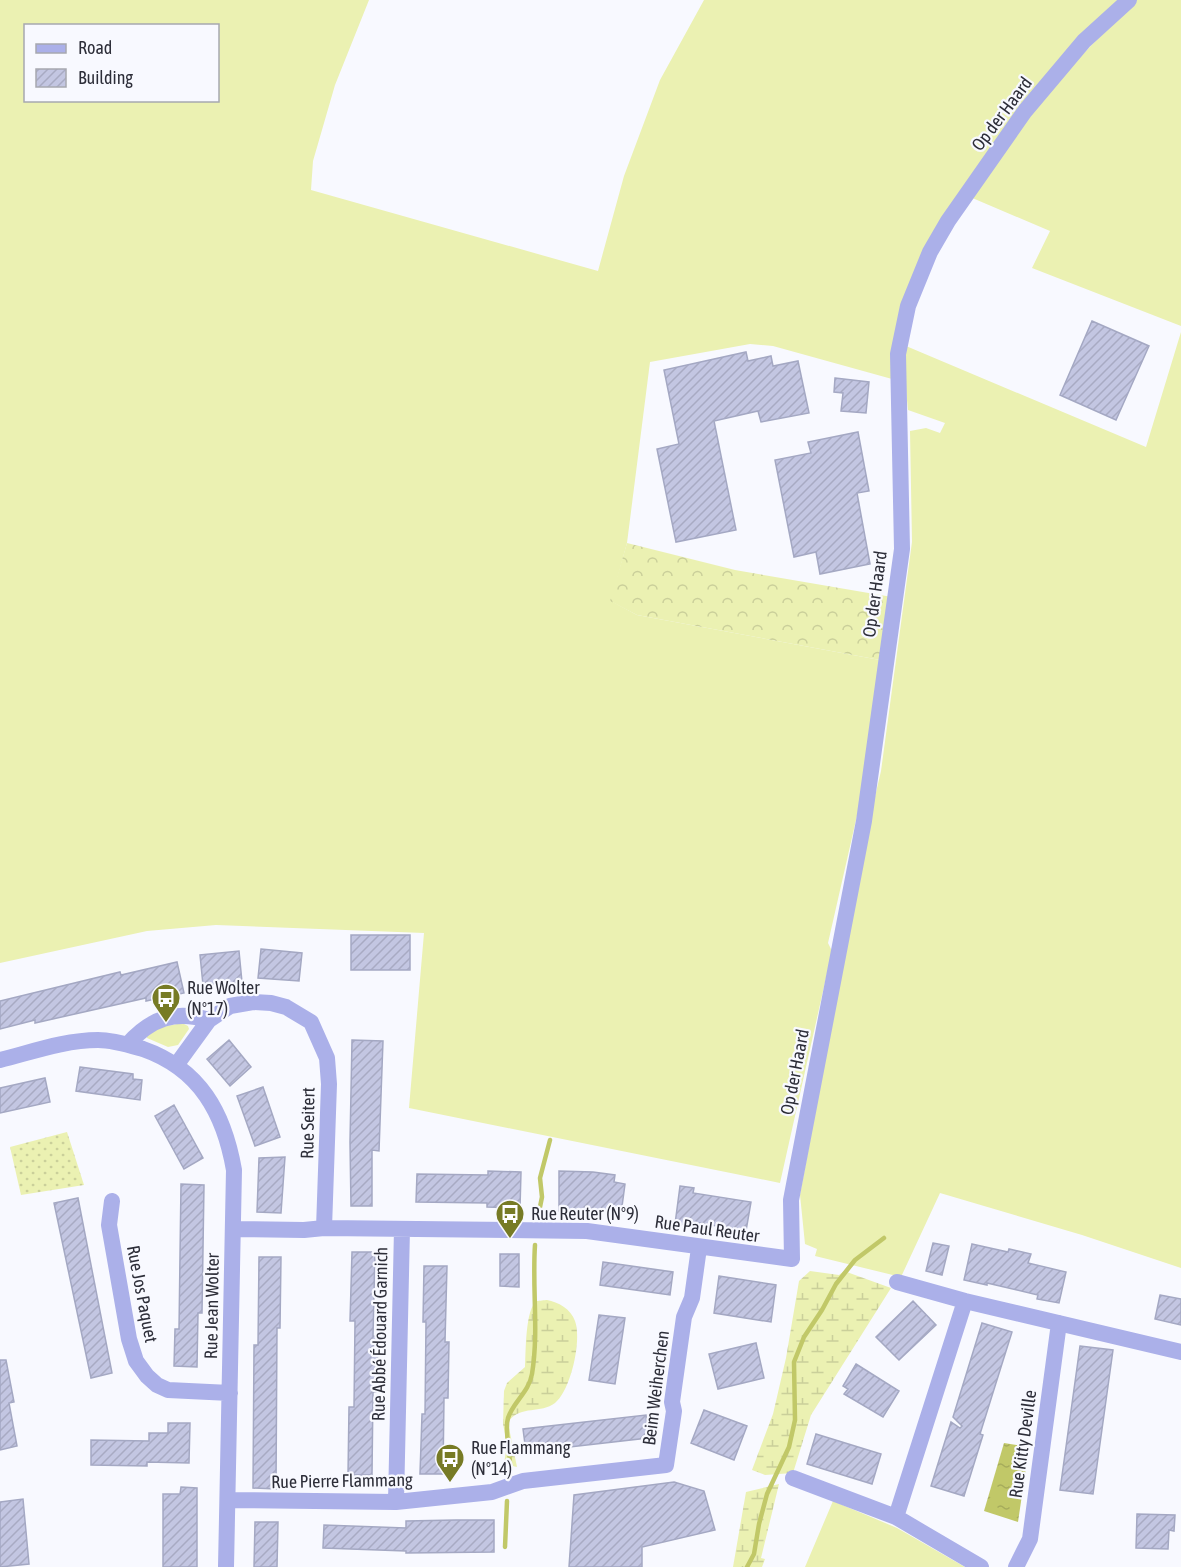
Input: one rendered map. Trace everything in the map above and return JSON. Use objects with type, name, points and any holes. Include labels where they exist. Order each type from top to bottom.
[{"type":"street","name":"Op der Haard","points":[[792,1259],[790,1200],[864,821],[902,549],[898,354],[908,306],[930,252],[948,221],[1025,111],[1084,41],[1129,0]]},
{"type":"street","name":"Rue Seitert","points":[[209,1020],[230,1006],[253,1002],[286,1007],[310,1022],[327,1058],[329,1084],[324,1228]]},
{"type":"street","points":[[128,1044],[143,1028],[168,1017],[197,1016],[209,1020],[177,1064]]},
{"type":"street","name":"Rue Jean Wolter","points":[[0,1060],[73,1041],[100,1040],[128,1044],[177,1064],[205,1093],[225,1131],[234,1170],[226,1567]]},
{"type":"street","name":"Rue Jos Paquet","points":[[111,1201],[109,1224],[129,1339],[136,1361],[147,1376],[168,1390],[230,1393]]},
{"type":"street","name":"Rue Abbé Édouard Garnich","points":[[233,1229],[402,1229],[396,1502]]},
{"type":"street","name":"Rue Paul Reuter","points":[[402,1229],[587,1232],[792,1259]]},
{"type":"street","name":"Beim Weiherchen","points":[[492,1492],[523,1481],[666,1465],[684,1317],[692,1298],[699,1248]]},
{"type":"street","points":[[897,1282],[965,1301],[1181,1352]]},
{"type":"street","points":[[896,1517],[965,1301]]},
{"type":"street","name":"Rue Kitty Deville","points":[[1016,1567],[1030,1539],[1059,1323]]},
{"type":"street","points":[[793,1478],[896,1517],[981,1567]]},
{"type":"street","name":"Rue Pierre Flammang","points":[[228,1500],[396,1502],[492,1492]]},
{"type":"green space","points":[[0,0],[369,0],[335,85],[313,161],[311,190],[598,271],[624,176],[660,80],[704,0],[1119,0],[927,249],[892,379],[773,346],[750,344],[650,362],[627,543],[611,601],[637,615],[880,660],[861,798],[828,943],[832,951],[780,1183],[409,1108],[424,933],[216,925],[147,931],[0,963]]},
{"type":"green space","points":[[1135,0],[1181,0],[1181,326],[1032,268],[1050,231],[970,197],[1055,83]]},
{"type":"green space","points":[[1181,332],[1181,1268],[1082,1235],[940,1193],[901,1277],[815,1256],[817,1249],[805,1244],[800,1195],[866,835],[881,771],[912,542],[910,431],[926,428],[940,433],[945,423],[908,410],[906,346],[1146,447]]},
{"type":"green space","points":[[627,543],[735,570],[892,597],[880,660],[637,615],[610,601]]},
{"type":"green space","points":[[182,1023],[189,1029],[178,1045],[168,1047],[147,1038],[146,1034],[162,1027]]},
{"type":"green space","points":[[67,1132],[84,1185],[21,1195],[10,1147]]},
{"type":"green space","points":[[810,1271],[839,1275],[844,1271],[891,1288],[811,1415],[793,1473],[765,1475],[752,1470],[773,1414],[786,1358],[799,1281]]},
{"type":"green space","points":[[547,1300],[564,1307],[575,1321],[577,1340],[574,1364],[566,1387],[555,1403],[544,1408],[519,1413],[509,1421],[517,1467],[504,1464],[507,1444],[503,1424],[504,1391],[507,1383],[525,1367],[528,1321],[533,1305],[537,1301]]},
{"type":"green space","points":[[779,1484],[761,1558],[765,1559],[762,1567],[733,1567],[746,1492]]},
{"type":"green space","points":[[833,1501],[897,1528],[965,1567],[805,1567]]},
{"type":"water","points":[[1004,1443],[1029,1447],[1018,1522],[984,1511]]},
{"type":"building","points":[[1092,321],[1149,346],[1116,420],[1060,395]]},
{"type":"building","points":[[746,352],[748,361],[771,356],[773,366],[798,361],[809,413],[761,422],[758,411],[714,421],[736,530],[676,542],[657,449],[679,444],[664,370]]},
{"type":"building","points":[[835,378],[869,382],[866,413],[841,411],[843,393],[834,392]]},
{"type":"building","points":[[858,432],[869,491],[857,493],[870,564],[820,574],[816,552],[794,557],[775,460],[811,453],[808,442]]},
{"type":"building","points":[[351,935],[410,935],[410,970],[351,970]]},
{"type":"building","points":[[261,949],[302,953],[299,981],[258,978]]},
{"type":"building","points":[[239,951],[242,982],[203,985],[200,955]]},
{"type":"building","points":[[177,962],[184,993],[146,1001],[146,998],[0,1029],[0,1001],[120,972],[121,975]]},
{"type":"building","points":[[229,1040],[251,1067],[230,1086],[207,1059]]},
{"type":"building","points":[[352,1040],[383,1041],[379,1151],[372,1150],[372,1206],[351,1206]]},
{"type":"building","points":[[80,1067],[133,1074],[133,1079],[142,1080],[140,1100],[76,1091]]},
{"type":"building","points":[[45,1078],[50,1102],[0,1113],[0,1088]]},
{"type":"building","points":[[263,1087],[280,1137],[255,1146],[237,1096]]},
{"type":"building","points":[[174,1105],[203,1158],[184,1169],[155,1116]]},
{"type":"building","points":[[285,1157],[281,1213],[257,1212],[259,1158]]},
{"type":"building","points":[[488,1171],[521,1172],[520,1208],[487,1207],[487,1203],[416,1202],[417,1174],[488,1175]]},
{"type":"building","points":[[559,1171],[615,1175],[614,1182],[625,1184],[621,1214],[581,1209],[581,1211],[559,1211]]},
{"type":"building","points":[[181,1184],[204,1185],[202,1313],[198,1313],[197,1367],[174,1366],[175,1329],[179,1329]]},
{"type":"building","points":[[680,1186],[694,1188],[693,1193],[751,1202],[746,1231],[699,1223],[699,1227],[675,1224]]},
{"type":"building","points":[[78,1198],[112,1373],[91,1378],[54,1203]]},
{"type":"building","points":[[933,1243],[949,1246],[942,1275],[926,1271]]},
{"type":"building","points":[[972,1244],[1008,1252],[1009,1249],[1031,1254],[1028,1263],[1066,1272],[1059,1303],[1037,1299],[1038,1295],[964,1280]]},
{"type":"building","points":[[352,1252],[375,1252],[373,1336],[378,1336],[377,1392],[373,1392],[372,1475],[348,1475],[349,1407],[354,1407],[355,1321],[350,1321]]},
{"type":"building","points":[[500,1254],[519,1254],[519,1287],[500,1286]]},
{"type":"building","points":[[259,1257],[281,1257],[280,1328],[277,1328],[276,1489],[253,1488],[254,1345],[258,1345]]},
{"type":"building","points":[[603,1262],[673,1272],[670,1295],[600,1285]]},
{"type":"building","points":[[424,1266],[447,1266],[445,1342],[449,1342],[448,1398],[444,1398],[443,1474],[420,1474],[422,1414],[425,1414]]},
{"type":"building","points":[[719,1276],[776,1285],[771,1322],[714,1313]]},
{"type":"building","points":[[1160,1295],[1181,1299],[1181,1325],[1155,1319]]},
{"type":"building","points":[[913,1301],[936,1325],[899,1360],[876,1337]]},
{"type":"building","points":[[599,1315],[625,1318],[615,1384],[589,1380]]},
{"type":"building","points":[[982,1323],[1012,1332],[980,1434],[983,1435],[964,1496],[931,1486],[951,1422],[960,1428],[962,1426],[953,1417]]},
{"type":"building","points":[[756,1343],[764,1378],[718,1389],[709,1354]]},
{"type":"building","points":[[1080,1346],[1113,1350],[1093,1494],[1060,1490]]},
{"type":"building","points":[[0,1360],[6,1360],[14,1402],[9,1403],[17,1446],[0,1450]]},
{"type":"building","points":[[856,1364],[899,1391],[883,1417],[844,1394],[848,1389],[843,1386]]},
{"type":"building","points":[[704,1410],[747,1426],[734,1460],[691,1443]]},
{"type":"building","points":[[646,1415],[648,1438],[526,1452],[523,1429]]},
{"type":"building","points":[[168,1423],[190,1423],[189,1463],[147,1462],[147,1466],[91,1465],[91,1440],[149,1441],[149,1433],[168,1433]]},
{"type":"building","points":[[816,1434],[881,1454],[872,1484],[807,1464]]},
{"type":"building","points":[[674,1482],[704,1491],[715,1530],[642,1547],[642,1567],[569,1567],[574,1495]]},
{"type":"building","points":[[181,1487],[197,1488],[197,1567],[163,1567],[163,1494],[180,1494]]},
{"type":"building","points":[[23,1499],[29,1564],[0,1567],[0,1502]]},
{"type":"building","points":[[1137,1514],[1175,1515],[1174,1531],[1169,1530],[1168,1549],[1136,1548]]},
{"type":"building","points":[[494,1520],[494,1552],[406,1553],[406,1551],[323,1548],[324,1525],[406,1528],[406,1521]]},
{"type":"building","points":[[255,1522],[278,1522],[277,1567],[254,1567]]},
{"type":"waterway","points":[[538,1217],[542,1197],[540,1178],[550,1140]]},
{"type":"waterway","points":[[747,1567],[754,1554],[767,1494],[789,1447],[795,1420],[794,1362],[804,1337],[836,1284],[855,1260],[884,1238]]},
{"type":"waterway","points":[[510,1469],[508,1418],[530,1380],[534,1358],[535,1245]]},
{"type":"waterway","points":[[505,1547],[507,1501]]},
{"type":"place","name":"Rue Wolter (N°17)","points":[[166,1024]]},
{"type":"place","name":"Rue Reuter (N°9)","points":[[510,1240]]},
{"type":"place","name":"Rue Flammang (N°14)","points":[[450,1484]]}]
